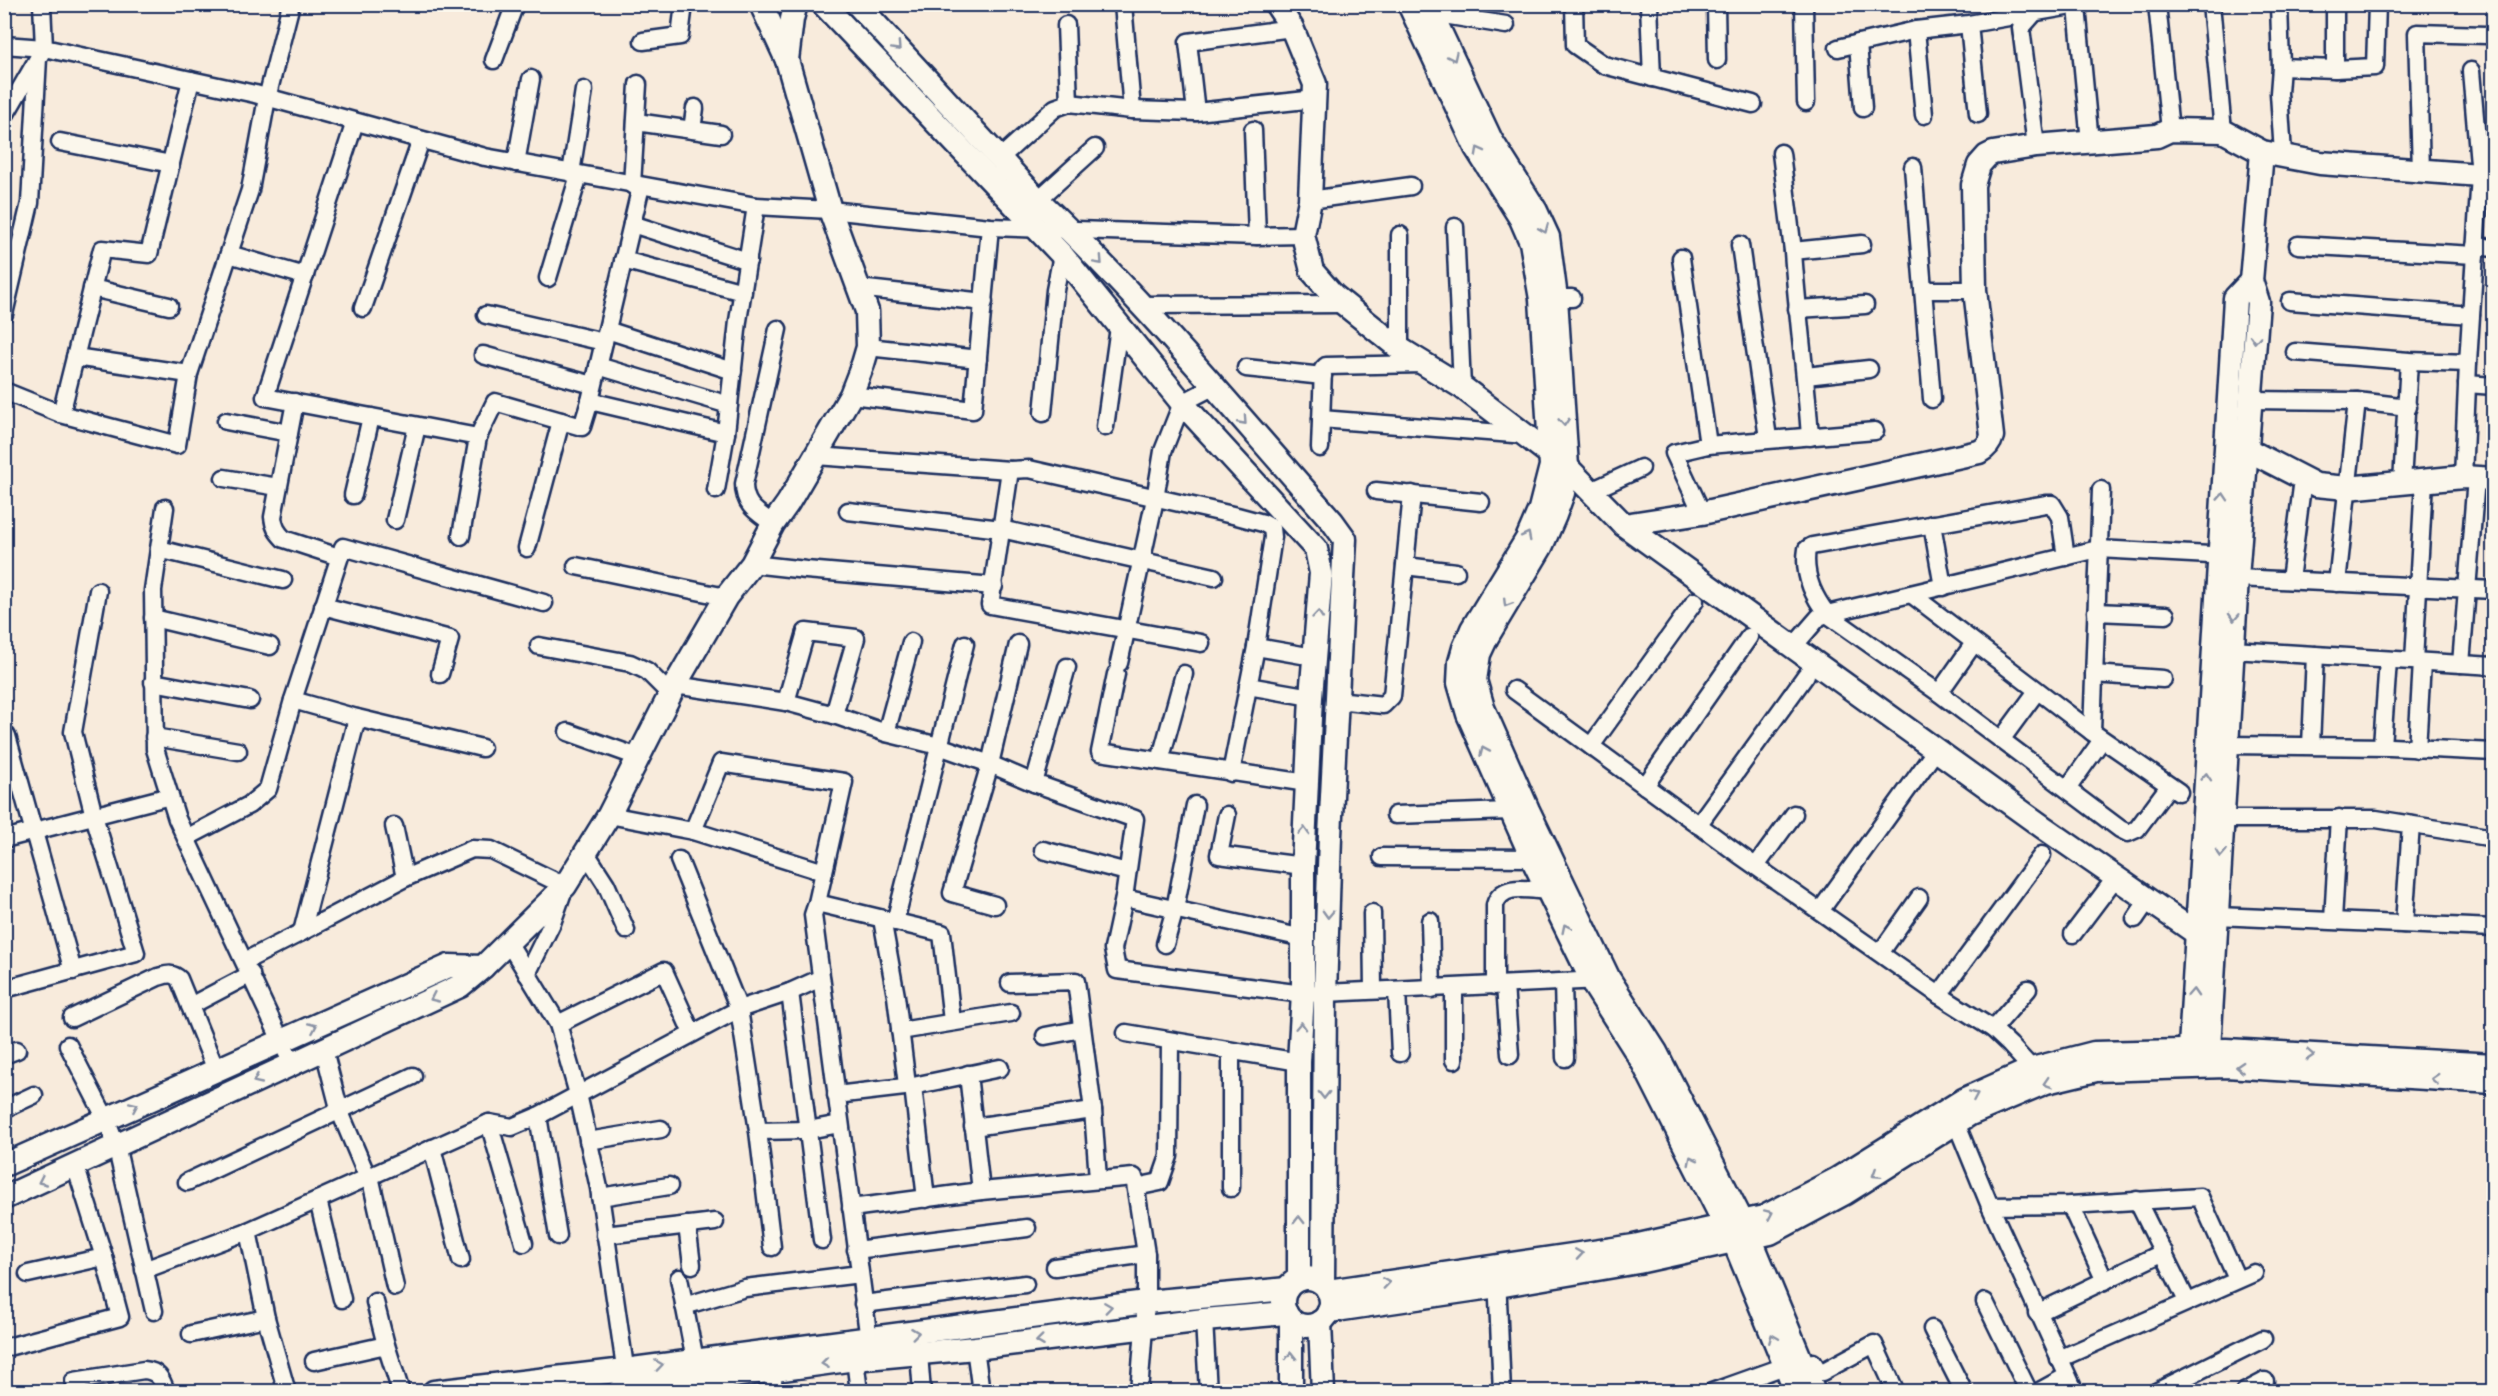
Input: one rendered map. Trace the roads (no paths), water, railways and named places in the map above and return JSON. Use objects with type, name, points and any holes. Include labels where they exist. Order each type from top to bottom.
[{"type":"street","points":[[4,314],[32,185],[42,4]]},
{"type":"street","points":[[4,391],[61,414],[177,446],[189,374],[250,190],[267,98],[291,4]]},
{"type":"street","points":[[494,60],[515,4]]},
{"type":"street","points":[[642,41],[680,36],[684,4]]},
{"type":"street","points":[[4,1198],[460,986],[483,967],[565,886],[586,853],[609,815],[672,690],[726,597],[752,564],[773,524],[788,503],[851,395],[868,347],[867,311],[830,210],[787,60],[761,4]]},
{"type":"street","points":[[787,60],[796,4]]},
{"type":"street","points":[[823,4],[1027,221],[1062,255],[1182,403],[1316,549],[1321,573],[1306,783],[1293,1284],[1283,1297],[1288,1317],[1291,1392]]},
{"type":"street","points":[[857,4],[1038,200],[1068,228],[1140,305],[1342,532],[1345,539],[1325,994],[1323,1392]]},
{"type":"street","points":[[1123,4],[1132,110]]},
{"type":"street","points":[[1276,4],[1292,28],[1315,84],[1310,200],[1303,235],[1312,271],[1319,281],[1343,304],[1400,349],[1462,387],[1558,460],[1624,525],[1936,750],[2148,900],[2206,938]]},
{"type":"street","points":[[1408,4],[1476,148],[1536,211],[1548,237],[1564,298],[1558,460],[1549,477],[1540,509],[1527,539],[1472,630],[1460,662],[1459,682],[1468,714],[1510,811],[1541,858],[1548,891],[1600,980],[1656,1052],[1796,1364],[1814,1392]]},
{"type":"street","points":[[1574,4],[1575,45],[1597,62],[1753,104]]},
{"type":"street","points":[[1649,4],[1652,78]]},
{"type":"street","points":[[1716,4],[1717,60]]},
{"type":"street","points":[[1804,4],[1806,102]]},
{"type":"street","points":[[2157,4],[2170,130]]},
{"type":"street","points":[[2211,4],[2223,131]]},
{"type":"street","points":[[2269,4],[2273,58],[2279,93]]},
{"type":"street","points":[[2199,1059],[2231,564],[2246,449],[2258,302],[2251,281],[2272,153],[2282,67],[2279,4]]},
{"type":"street","points":[[2335,4],[2335,69]]},
{"type":"street","points":[[2282,67],[2335,69],[2375,67],[2377,4]]},
{"type":"street","points":[[1838,48],[1916,30],[1969,24],[2036,8],[2080,6],[2090,142]]},
{"type":"street","points":[[2036,8],[2021,28],[2036,146]]},
{"type":"street","points":[[1429,9],[1491,140],[1499,170],[1531,242],[1541,299],[1563,493],[1541,547],[1479,654],[1475,681],[1483,708],[1541,858],[1600,980]]},
{"type":"street","points":[[1429,9],[1506,25]]},
{"type":"street","points":[[1969,24],[1978,114]]},
{"type":"street","points":[[1066,25],[1069,103]]},
{"type":"street","points":[[1196,112],[1188,42],[1292,28]]},
{"type":"street","points":[[1916,30],[1924,115]]},
{"type":"street","points":[[2421,171],[2417,33],[2486,35]]},
{"type":"street","points":[[1858,43],[1863,108]]},
{"type":"street","points":[[4,45],[191,80],[267,98],[485,157],[756,206],[830,210],[990,227],[1027,221],[1068,228],[1257,236],[1303,235]]},
{"type":"street","points":[[4,117],[41,53]]},
{"type":"street","points":[[2461,664],[2478,478],[2467,384],[2470,315],[2475,250],[2487,174],[2471,71]]},
{"type":"street","points":[[516,163],[531,79]]},
{"type":"street","points":[[61,414],[102,249],[149,254],[191,80]]},
{"type":"street","points":[[462,536],[478,437],[495,402],[582,427],[632,224],[637,186],[638,84]]},
{"type":"street","points":[[548,278],[575,174],[584,90]]},
{"type":"street","points":[[1000,158],[1055,108],[1069,103],[1132,110],[1196,112],[1315,99]]},
{"type":"street","points":[[692,130],[695,108]]},
{"type":"street","points":[[355,122],[265,397],[478,437]]},
{"type":"street","points":[[636,122],[721,134]]},
{"type":"street","points":[[1253,130],[1257,236]]},
{"type":"street","points":[[1624,525],[1702,513],[1979,452],[1985,448],[1992,436],[1975,290],[1974,174],[1983,158],[1993,153],[2036,146],[2157,136],[2170,130],[2223,131],[2272,153],[2320,163],[2487,174]]},
{"type":"street","points":[[363,308],[421,140]]},
{"type":"street","points":[[60,142],[171,164]]},
{"type":"street","points":[[1027,221],[1038,200],[1095,148]]},
{"type":"street","points":[[1781,153],[1806,376],[1810,437]]},
{"type":"street","points":[[1913,167],[1932,399]]},
{"type":"street","points":[[1310,200],[1411,186]]},
{"type":"street","points":[[716,490],[726,434],[756,206]]},
{"type":"street","points":[[632,224],[748,261]]},
{"type":"street","points":[[851,395],[973,410],[990,227]]},
{"type":"street","points":[[1455,227],[1462,387]]},
{"type":"street","points":[[1400,235],[1400,349]]},
{"type":"street","points":[[1793,250],[1862,244]]},
{"type":"street","points":[[2298,244],[2475,250],[2493,248]]},
{"type":"street","points":[[1740,245],[1768,438]]},
{"type":"street","points":[[229,254],[305,276]]},
{"type":"street","points":[[1043,413],[1055,290],[1062,255]]},
{"type":"street","points":[[1681,258],[1708,445]]},
{"type":"street","points":[[623,260],[743,292]]},
{"type":"street","points":[[2206,938],[2217,916],[2232,650],[2235,298],[2251,281]]},
{"type":"street","points":[[92,288],[169,306]]},
{"type":"street","points":[[858,288],[984,302]]},
{"type":"street","points":[[1924,290],[1975,290]]},
{"type":"street","points":[[2290,301],[2470,315]]},
{"type":"street","points":[[1140,305],[1343,304]]},
{"type":"street","points":[[1797,309],[1865,305]]},
{"type":"street","points":[[486,315],[605,336],[733,371]]},
{"type":"street","points":[[1105,427],[1119,327]]},
{"type":"street","points":[[773,524],[751,508],[744,494],[744,484],[778,329]]},
{"type":"street","points":[[868,347],[978,359]]},
{"type":"street","points":[[2295,352],[2468,363]]},
{"type":"street","points":[[483,355],[591,393],[726,434]]},
{"type":"street","points":[[75,357],[189,374]]},
{"type":"street","points":[[2409,361],[2408,407],[2418,587],[2417,748]]},
{"type":"street","points":[[1320,448],[1323,376],[1326,366],[1425,364]]},
{"type":"street","points":[[598,366],[729,405]]},
{"type":"street","points":[[1246,368],[1323,376]]},
{"type":"street","points":[[1806,376],[1869,369]]},
{"type":"street","points":[[2467,384],[2493,386]]},
{"type":"street","points":[[1213,387],[1182,403],[1163,452],[1155,499],[1100,752],[1306,783]]},
{"type":"street","points":[[2250,400],[2357,401],[2408,407]]},
{"type":"street","points":[[2337,583],[2357,401]]},
{"type":"street","points":[[295,402],[273,517],[278,533],[284,539],[339,557]]},
{"type":"street","points":[[353,495],[371,417]]},
{"type":"street","points":[[1321,419],[1526,435]]},
{"type":"street","points":[[226,421],[289,433]]},
{"type":"street","points":[[527,548],[561,421]]},
{"type":"street","points":[[395,520],[417,426]]},
{"type":"street","points":[[1702,513],[1674,453],[1708,445],[1768,438],[1875,431]]},
{"type":"street","points":[[2246,449],[2316,485],[2348,488],[2478,478]]},
{"type":"street","points":[[816,456],[1010,470],[1029,469],[1263,523],[1272,528],[1273,537],[1256,647],[1231,773]]},
{"type":"street","points":[[1591,491],[1641,468]]},
{"type":"street","points":[[1010,470],[990,604],[1201,643]]},
{"type":"street","points":[[224,478],[278,487]]},
{"type":"street","points":[[2290,580],[2303,479]]},
{"type":"street","points":[[2067,789],[2097,736],[2094,674],[2101,490]]},
{"type":"street","points":[[1376,491],[1481,502]]},
{"type":"street","points":[[1337,700],[1383,705],[1392,696],[1412,494]]},
{"type":"street","points":[[1911,594],[2097,736],[2174,789],[2137,829],[2128,833],[1939,693],[1827,614],[1814,595],[1809,581],[1807,549],[1812,546],[2052,504],[2060,517],[2066,557]]},
{"type":"street","points":[[165,508],[153,590],[155,749],[186,837],[292,1064]]},
{"type":"street","points":[[848,511],[1001,529],[1214,577]]},
{"type":"street","points":[[1932,524],[1943,587]]},
{"type":"street","points":[[186,837],[249,805],[268,789],[293,700],[343,547],[544,603]]},
{"type":"street","points":[[159,549],[283,580]]},
{"type":"street","points":[[1793,647],[1819,617],[1827,614],[2098,549],[2231,564],[2290,580],[2493,590]]},
{"type":"street","points":[[752,564],[994,586]]},
{"type":"street","points":[[576,566],[726,597]]},
{"type":"street","points":[[1405,566],[1456,572]]},
{"type":"street","points":[[12,987],[136,953],[93,816],[73,732],[98,591]]},
{"type":"street","points":[[1591,746],[1695,602]]},
{"type":"street","points":[[323,606],[450,639],[440,674]]},
{"type":"street","points":[[2096,612],[2166,615]]},
{"type":"street","points":[[153,618],[270,646]]},
{"type":"street","points":[[786,702],[806,632],[856,638],[834,715]]},
{"type":"street","points":[[1645,786],[1749,637]]},
{"type":"street","points":[[886,733],[911,642]]},
{"type":"street","points":[[1939,693],[1974,642]]},
{"type":"street","points":[[926,1198],[900,1031],[890,958],[888,921],[939,746],[965,644]]},
{"type":"street","points":[[995,905],[952,893],[990,764],[1018,644]]},
{"type":"street","points":[[539,646],[630,663],[647,671],[672,690],[786,702],[834,715],[886,733],[939,746],[1135,819],[1124,898],[1113,949],[1117,970],[1302,994],[1600,980]]},
{"type":"street","points":[[1256,647],[1302,655]]},
{"type":"street","points":[[2232,650],[2493,666]]},
{"type":"street","points":[[2311,745],[2315,655]]},
{"type":"street","points":[[2382,746],[2388,660]]},
{"type":"street","points":[[1034,783],[1067,667]]},
{"type":"street","points":[[1160,761],[1184,674]]},
{"type":"street","points":[[2094,674],[2163,679]]},
{"type":"street","points":[[1698,825],[1806,675]]},
{"type":"street","points":[[153,682],[250,700]]},
{"type":"street","points":[[1248,686],[1311,697]]},
{"type":"street","points":[[1514,690],[1698,825],[1939,995],[1993,1029],[2032,1069]]},
{"type":"street","points":[[2001,740],[2037,691]]},
{"type":"street","points":[[293,700],[483,748]]},
{"type":"street","points":[[302,932],[357,718]]},
{"type":"street","points":[[568,732],[638,757]]},
{"type":"street","points":[[7,736],[73,970]]},
{"type":"street","points":[[154,737],[238,751]]},
{"type":"street","points":[[2227,745],[2382,746],[2493,752]]},
{"type":"street","points":[[1820,911],[1936,750]]},
{"type":"street","points":[[1308,756],[1334,757]]},
{"type":"street","points":[[693,831],[721,763],[844,782],[818,903],[813,915],[863,1304],[865,1352],[859,1392]]},
{"type":"street","points":[[4,839],[170,796]]},
{"type":"street","points":[[1165,944],[1175,909],[1195,805]]},
{"type":"street","points":[[1395,815],[1510,811]]},
{"type":"street","points":[[1756,866],[1794,814]]},
{"type":"street","points":[[609,815],[693,831],[824,872]]},
{"type":"street","points":[[1227,815],[1219,855],[1303,866]]},
{"type":"street","points":[[2333,920],[2339,818]]},
{"type":"street","points":[[2223,819],[2376,819],[2493,838]]},
{"type":"street","points":[[2404,924],[2411,825]]},
{"type":"street","points":[[394,826],[405,878]]},
{"type":"street","points":[[190,1006],[302,932],[405,878],[472,849],[491,850],[565,886]]},
{"type":"street","points":[[1042,850],[1127,872]]},
{"type":"street","points":[[586,853],[606,884],[626,930]]},
{"type":"street","points":[[1939,995],[2042,855]]},
{"type":"street","points":[[1382,857],[1541,858]]},
{"type":"street","points":[[679,860],[739,1009],[758,1131],[772,1247]]},
{"type":"street","points":[[2073,934],[2116,877]]},
{"type":"street","points":[[527,974],[552,923],[565,886]]},
{"type":"street","points":[[1510,1055],[1500,985],[1495,905],[1497,897],[1504,891],[1518,889],[1548,891]]},
{"type":"street","points":[[1124,898],[1303,938]]},
{"type":"street","points":[[1881,952],[1919,898]]},
{"type":"street","points":[[2135,919],[2148,900]]},
{"type":"street","points":[[818,903],[942,933],[952,1021]]},
{"type":"street","points":[[1372,913],[1373,990]]},
{"type":"street","points":[[2217,916],[2493,928]]},
{"type":"street","points":[[1430,921],[1432,989]]},
{"type":"street","points":[[508,942],[558,1024],[578,1094],[600,1197],[624,1384]]},
{"type":"street","points":[[4,1165],[449,966],[483,967]]},
{"type":"street","points":[[558,1024],[664,972],[692,1033]]},
{"type":"street","points":[[72,1018],[169,974],[175,975],[179,979],[216,1070]]},
{"type":"street","points":[[144,1270],[248,1232],[489,1123],[512,1126],[538,1116],[739,1009],[790,992],[821,978]]},
{"type":"street","points":[[1010,983],[1076,981],[1093,1110],[1098,1179]]},
{"type":"street","points":[[1563,983],[1565,1058]]},
{"type":"street","points":[[1454,988],[1454,1060]]},
{"type":"street","points":[[1993,1029],[2028,988]]},
{"type":"street","points":[[1397,990],[1400,1053]]},
{"type":"street","points":[[790,992],[822,1240]]},
{"type":"street","points":[[900,1031],[1011,1012]]},
{"type":"street","points":[[1046,1035],[1082,1029]]},
{"type":"street","points":[[1126,1033],[1299,1062]]},
{"type":"street","points":[[1136,1187],[1160,1182],[1169,1156],[1170,1041]]},
{"type":"street","points":[[68,1045],[106,1119],[116,1145],[153,1311]]},
{"type":"street","points":[[324,1050],[340,1112],[368,1176],[395,1287]]},
{"type":"street","points":[[1953,1115],[1986,1107],[2046,1082],[2096,1070],[2199,1059],[2226,1050],[2493,1065]]},
{"type":"street","points":[[1232,1051],[1232,1188]]},
{"type":"street","points":[[624,1384],[695,1360],[865,1352],[919,1354],[1204,1320],[1288,1317],[1305,1326],[1325,1302],[1497,1277],[1638,1262],[1738,1231],[1837,1179],[2032,1069],[2094,1053],[2493,1082]]},
{"type":"street","points":[[836,1095],[910,1085],[1000,1068]]},
{"type":"street","points":[[968,1074],[981,1191]]},
{"type":"street","points":[[187,1182],[413,1076]]},
{"type":"street","points":[[4,1109],[34,1095]]},
{"type":"street","points":[[974,1127],[1093,1110]]},
{"type":"street","points":[[1953,1115],[2037,1313],[2075,1392]]},
{"type":"street","points":[[538,1116],[558,1236]]},
{"type":"street","points":[[489,1123],[524,1243]]},
{"type":"street","points":[[758,1131],[808,1130],[840,1124]]},
{"type":"street","points":[[588,1141],[661,1129]]},
{"type":"street","points":[[432,1148],[461,1260]]},
{"type":"street","points":[[4,1348],[120,1317],[75,1165]]},
{"type":"street","points":[[851,1208],[981,1191],[1098,1179],[1123,1180],[1134,1177],[1146,1254],[1146,1302],[1142,1328],[1139,1392]]},
{"type":"street","points":[[600,1197],[669,1186]]},
{"type":"street","points":[[1990,1206],[2070,1206],[2200,1197],[2236,1279]]},
{"type":"street","points":[[318,1200],[342,1299]]},
{"type":"street","points":[[2137,1200],[2187,1301]]},
{"type":"street","points":[[2070,1206],[2105,1281]]},
{"type":"street","points":[[605,1235],[715,1222]]},
{"type":"street","points":[[687,1225],[692,1265]]},
{"type":"street","points":[[856,1250],[1027,1228]]},
{"type":"street","points":[[248,1232],[266,1318],[287,1392]]},
{"type":"street","points":[[2037,1313],[2164,1252]]},
{"type":"street","points":[[1054,1267],[1146,1254]]},
{"type":"street","points":[[28,1274],[104,1257]]},
{"type":"street","points":[[2059,1359],[2254,1273]]},
{"type":"street","points":[[684,1306],[745,1288],[860,1274]]},
{"type":"street","points":[[1497,1277],[1502,1392]]},
{"type":"street","points":[[679,1278],[695,1360]]},
{"type":"street","points":[[434,1392],[624,1384],[773,1381],[865,1352],[907,1335],[1293,1284],[1315,1279],[1325,1302]]},
{"type":"street","points":[[863,1304],[1025,1284]]},
{"type":"street","points":[[375,1302],[401,1392]]},
{"type":"street","points":[[1985,1302],[2029,1392]]},
{"type":"street","points":[[191,1334],[266,1318]]},
{"type":"street","points":[[1204,1320],[1208,1392]]},
{"type":"street","points":[[1932,1329],[1964,1392]]},
{"type":"street","points":[[2156,1392],[2263,1339]]},
{"type":"street","points":[[1712,1392],[1796,1364],[1812,1362],[1822,1372],[1874,1344],[1896,1392]]},
{"type":"street","points":[[314,1361],[386,1345]]},
{"type":"street","points":[[975,1348],[981,1392]]},
{"type":"street","points":[[919,1354],[922,1392]]},
{"type":"street","points":[[1796,1364],[1796,1392]]},
{"type":"street","points":[[74,1381],[144,1370],[159,1375],[165,1392]]},
{"type":"street","points":[[2038,1392],[2067,1376]]},
{"type":"street","points":[[2244,1392],[2265,1381]]}]
